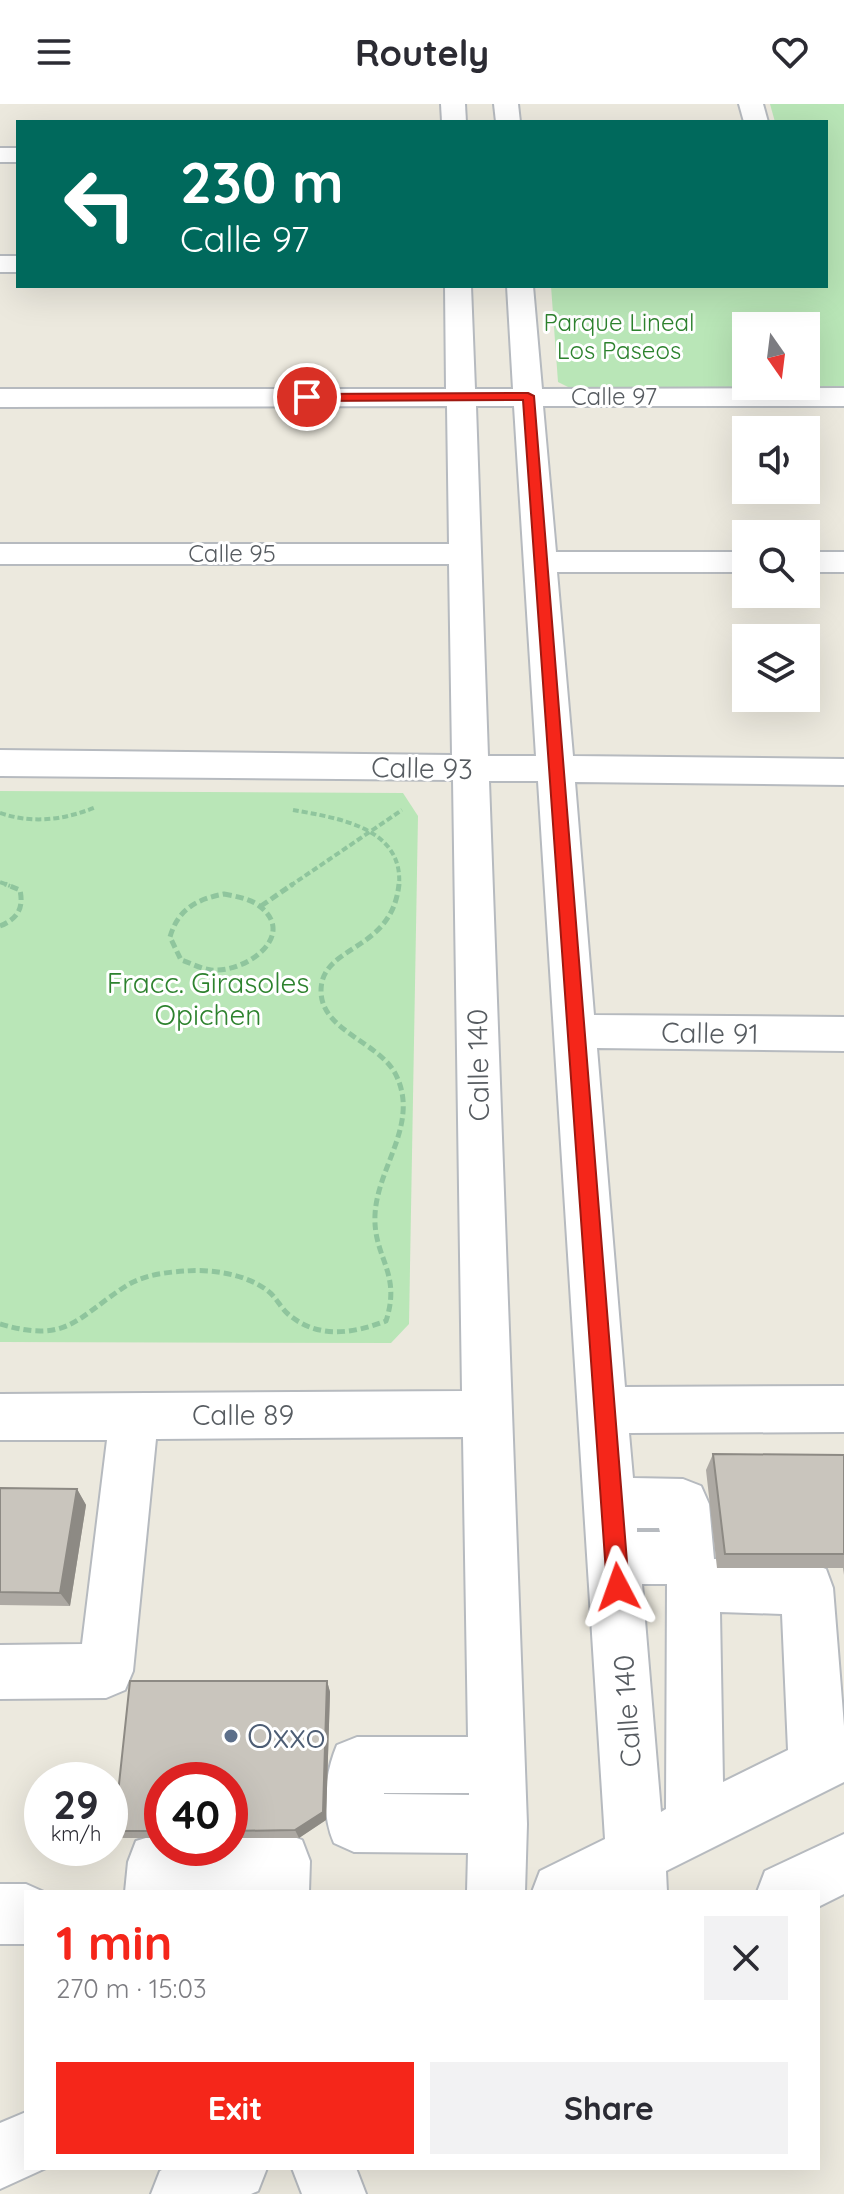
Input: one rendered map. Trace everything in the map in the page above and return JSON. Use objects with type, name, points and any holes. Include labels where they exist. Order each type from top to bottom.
[{"type":"street","name":"Calle 140","points":[[458,288],[498,1824],[496,1890]]},
{"type":"street","name":"Calle 140","points":[[520,288],[638,1874]]},
{"type":"street","name":"Calle 97","points":[[0,398],[844,397]]},
{"type":"street","name":"Calle 95","points":[[0,554],[465,554]]},
{"type":"street","points":[[541,562],[732,562]]},
{"type":"street","points":[[820,562],[844,562]]},
{"type":"street","name":"Calle 93","points":[[0,763],[844,772]]},
{"type":"street","name":"Calle 91","points":[[576,1031],[844,1034]]},
{"type":"street","points":[[605,1410],[844,1409]]},
{"type":"street","name":"Calle 89","points":[[0,1417],[487,1414]]},
{"type":"street","points":[[0,1672],[106,1671],[134,1416]]},
{"type":"street","points":[[612,1502],[683,1504],[688,1559],[616,1557]]},
{"type":"street","points":[[570,1890],[638,1874],[695,1828],[830,1759],[807,1588],[693,1585],[695,1828]]},
{"type":"street","points":[[496,1765],[357,1765],[354,1823],[498,1824]]},
{"type":"street","points":[[154,1890],[157,1862],[281,1861],[280,1890]]},
{"type":"street","points":[[790,1890],[844,1863]]},
{"type":"street","points":[[0,1914],[24,1914]]},
{"type":"street","points":[[0,2157],[24,2145]]},
{"type":"street","points":[[183,2194],[231,2170]]},
{"type":"street","points":[[325,2170],[334,2194]]},
{"type":"path","points":[[0,813],[12,818],[50,821],[102,804]]},
{"type":"path","points":[[261,906],[407,807]]},
{"type":"path","points":[[0,1324],[42,1333],[80,1325],[129,1284],[164,1273],[204,1271],[243,1279],[270,1292],[285,1311],[307,1327],[332,1334],[364,1330],[386,1321],[394,1302],[392,1271],[374,1219],[377,1194],[401,1134],[403,1108],[396,1075],[377,1050],[347,1031],[325,1008],[321,993],[326,969],[386,925],[398,898],[400,875],[395,856],[371,831],[290,809]]},
{"type":"path","points":[[0,882],[20,890],[24,904],[18,917],[0,926]]},
{"type":"path","points":[[224,894],[240,896],[261,906],[273,922],[274,935],[259,959],[245,967],[211,972],[181,960],[173,949],[170,937],[172,924],[192,903],[224,894]]},
{"type":"green space","name":"Parque Lineal Los Paseos","points":[[770,104],[844,104],[844,388],[820,388],[820,312],[732,312],[732,388],[568,387],[558,382],[551,288],[828,288],[828,120],[774,120]]},
{"type":"green space","name":"Fracc. Girasoles Opichen","points":[[0,791],[403,793],[418,816],[409,1324],[391,1343],[0,1342]]},
{"type":"building","points":[[713,1454],[844,1455],[844,1554],[725,1554]]},
{"type":"building","points":[[0,1488],[77,1489],[60,1593],[0,1592]]},
{"type":"building","name":"Oxxo","points":[[130,1681],[327,1681],[323,1812],[295,1830],[248,1831],[248,1762],[144,1762],[144,1831],[128,1831],[128,1762],[121,1762]]},
{"type":"place","name":"Oxxo","points":[[231,1736]]},
{"type":"route","points":[[307,397],[528,396],[618,1587]]}]
